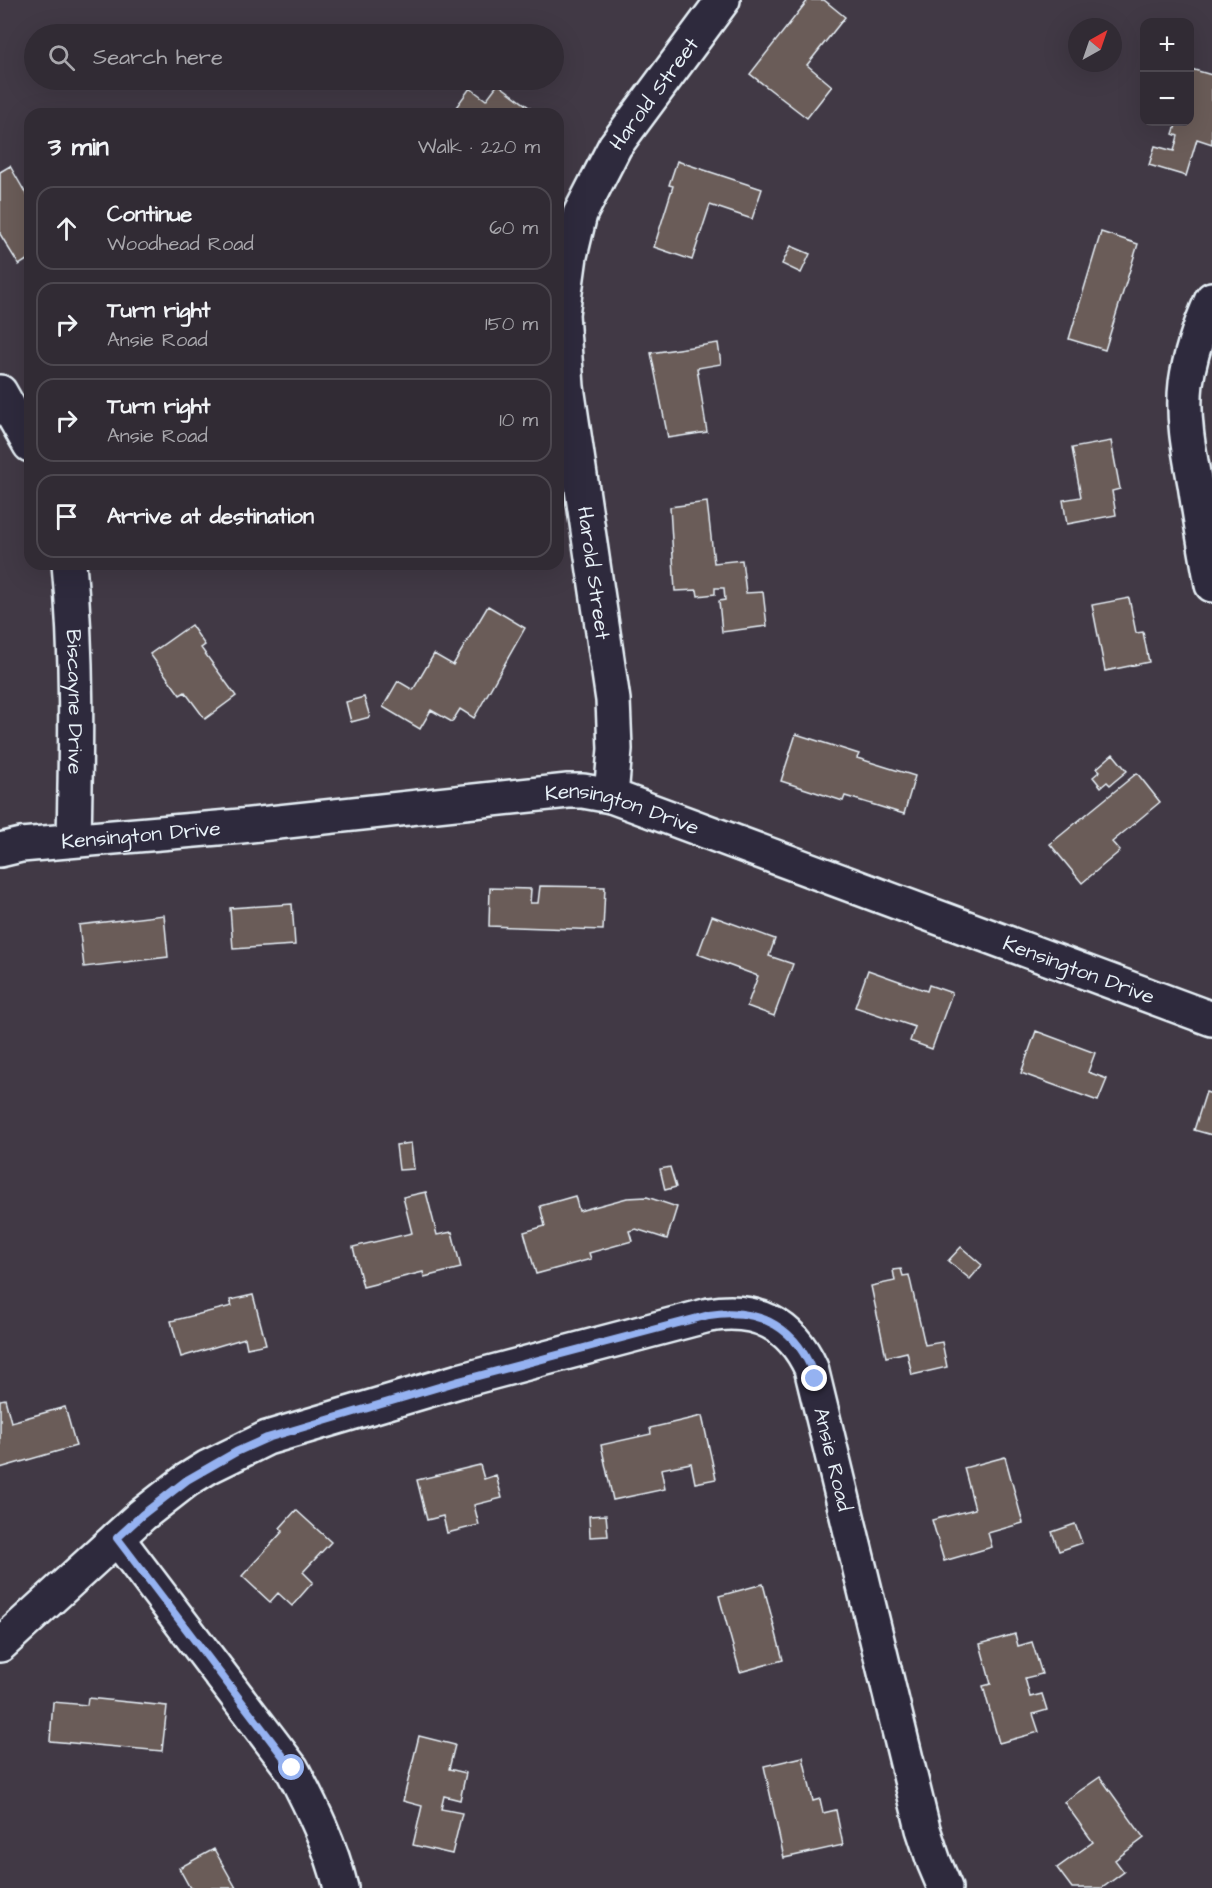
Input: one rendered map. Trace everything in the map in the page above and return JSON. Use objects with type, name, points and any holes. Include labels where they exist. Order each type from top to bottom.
[{"type":"street","name":"Harold Street","points":[[564,300],[570,256],[580,214],[615,146],[723,0]]},
{"type":"street","points":[[1212,299],[1198,334],[1192,357],[1186,384],[1186,411],[1188,448],[1212,585]]},
{"type":"street","name":"Harold Street","points":[[564,343],[567,387],[613,700],[615,749],[611,796]]},
{"type":"street","points":[[0,392],[24,434]]},
{"type":"street","name":"Biscayne Drive","points":[[70,570],[76,667],[74,839]]},
{"type":"street","name":"Kensington Drive","points":[[0,849],[74,839],[241,826],[584,791],[611,796],[1212,1019]]},
{"type":"street","name":"Ansie Road","points":[[0,1644],[150,1509],[187,1480],[236,1452],[267,1438],[459,1381],[709,1315],[743,1313],[765,1319],[785,1331],[800,1348],[811,1368],[924,1829],[933,1862],[945,1888]]},
{"type":"street","points":[[117,1538],[292,1768],[313,1808],[329,1846],[341,1888]]},
{"type":"building","points":[[808,0],[824,0],[845,17],[807,65],[832,86],[807,118],[750,74]]},
{"type":"building","points":[[1194,70],[1212,75],[1212,144],[1197,139],[1186,176],[1149,165],[1155,146],[1174,151],[1178,136],[1173,134],[1176,126],[1194,126]]},
{"type":"building","points":[[469,90],[473,90],[486,100],[494,90],[506,90],[530,108],[455,108]]},
{"type":"building","points":[[677,161],[762,189],[752,219],[710,205],[692,260],[654,247],[673,186],[669,185]]},
{"type":"building","points":[[10,166],[24,190],[24,262],[19,265],[0,234],[0,172]]},
{"type":"building","points":[[1101,232],[1138,244],[1105,350],[1069,339]]},
{"type":"building","points":[[791,246],[810,254],[801,273],[782,264]]},
{"type":"building","points":[[718,343],[721,364],[697,368],[707,432],[668,438],[651,353]]},
{"type":"building","points":[[1111,441],[1120,489],[1112,491],[1116,515],[1067,524],[1063,500],[1081,497],[1072,448]]},
{"type":"building","points":[[707,502],[714,563],[742,560],[746,593],[763,592],[767,626],[722,632],[719,601],[725,600],[724,588],[715,588],[715,594],[698,596],[697,590],[675,591],[670,507]]},
{"type":"building","points":[[1129,598],[1136,633],[1143,632],[1149,662],[1105,671],[1092,605]]},
{"type":"building","points":[[488,606],[525,628],[474,718],[460,709],[452,722],[431,710],[420,729],[383,707],[398,681],[413,690],[434,654],[453,665]]},
{"type":"building","points":[[191,625],[205,645],[201,648],[236,696],[205,719],[185,692],[180,695],[150,654]]},
{"type":"building","points":[[364,697],[370,717],[351,722],[346,702]]},
{"type":"building","points":[[796,734],[859,754],[857,758],[915,776],[904,814],[845,796],[843,801],[781,781]]},
{"type":"building","points":[[1113,754],[1127,771],[1110,785],[1107,782],[1101,787],[1093,777],[1100,771],[1097,768]]},
{"type":"building","points":[[1137,773],[1160,802],[1112,842],[1120,851],[1082,883],[1050,844]]},
{"type":"building","points":[[540,886],[605,887],[603,930],[489,926],[490,888],[531,889],[530,903],[538,903]]},
{"type":"building","points":[[292,904],[295,945],[233,949],[230,908]]},
{"type":"building","points":[[164,915],[168,957],[84,967],[79,925]]},
{"type":"building","points":[[712,916],[775,939],[769,956],[793,964],[774,1016],[747,1006],[758,976],[698,954]]},
{"type":"building","points":[[868,970],[927,991],[929,985],[952,993],[932,1049],[910,1041],[915,1027],[855,1007]]},
{"type":"building","points":[[1036,1031],[1095,1053],[1088,1072],[1107,1079],[1098,1101],[1021,1073]]},
{"type":"building","points":[[1206,1092],[1212,1094],[1212,1135],[1194,1130]]},
{"type":"building","points":[[411,1143],[414,1169],[399,1170],[396,1145]]},
{"type":"building","points":[[670,1167],[676,1187],[665,1190],[660,1169]]},
{"type":"building","points":[[426,1192],[437,1235],[452,1232],[461,1268],[424,1277],[423,1272],[363,1287],[353,1247],[412,1233],[403,1197]]},
{"type":"building","points":[[575,1196],[579,1211],[627,1198],[647,1197],[677,1207],[667,1239],[636,1229],[629,1231],[632,1241],[589,1253],[591,1259],[536,1274],[524,1232],[545,1226],[540,1206]]},
{"type":"building","points":[[961,1247],[982,1265],[970,1279],[948,1261]]},
{"type":"building","points":[[901,1269],[903,1276],[909,1275],[925,1345],[942,1342],[947,1367],[912,1375],[907,1352],[886,1357],[871,1286],[895,1281],[893,1270]]},
{"type":"building","points":[[253,1295],[266,1344],[247,1348],[245,1338],[181,1357],[171,1321],[232,1306],[230,1300]]},
{"type":"building","points":[[5,1399],[11,1422],[65,1407],[76,1446],[0,1468],[0,1400]]},
{"type":"building","points":[[702,1416],[716,1479],[695,1483],[691,1463],[661,1469],[665,1489],[613,1500],[601,1445],[651,1434],[650,1428]]},
{"type":"building","points":[[1005,1457],[1023,1523],[988,1533],[992,1547],[944,1561],[932,1520],[975,1509],[964,1468]]},
{"type":"building","points":[[480,1465],[484,1479],[496,1475],[502,1498],[474,1505],[479,1525],[447,1533],[443,1516],[427,1520],[417,1480]]},
{"type":"building","points":[[296,1510],[331,1542],[303,1572],[313,1582],[292,1606],[278,1593],[270,1602],[242,1576],[283,1531],[280,1528]]},
{"type":"building","points":[[606,1515],[608,1536],[590,1537],[589,1516]]},
{"type":"building","points":[[1075,1524],[1082,1543],[1059,1551],[1052,1532]]},
{"type":"building","points":[[763,1584],[783,1660],[740,1672],[719,1596]]},
{"type":"building","points":[[1015,1634],[1018,1646],[1032,1642],[1042,1674],[1025,1678],[1030,1697],[1042,1694],[1047,1710],[1033,1714],[1039,1732],[999,1743],[983,1686],[991,1684],[980,1644]]},
{"type":"building","points":[[88,1698],[167,1706],[162,1751],[50,1741],[53,1702],[87,1705]]},
{"type":"building","points":[[419,1736],[455,1745],[449,1769],[466,1773],[460,1800],[444,1796],[441,1809],[462,1813],[452,1854],[413,1845],[422,1806],[403,1801]]},
{"type":"building","points":[[803,1757],[813,1801],[820,1799],[823,1813],[836,1810],[843,1845],[784,1858],[764,1766]]},
{"type":"building","points":[[1100,1777],[1144,1838],[1115,1860],[1124,1872],[1102,1888],[1072,1888],[1057,1868],[1093,1842],[1064,1802]]},
{"type":"building","points":[[214,1849],[236,1888],[190,1888],[179,1868]]},
{"type":"route","points":[[292,1768],[117,1538],[187,1480],[236,1452],[267,1438],[459,1381],[720,1313],[754,1315],[775,1324],[785,1331],[800,1348],[807,1358],[815,1379]]}]
